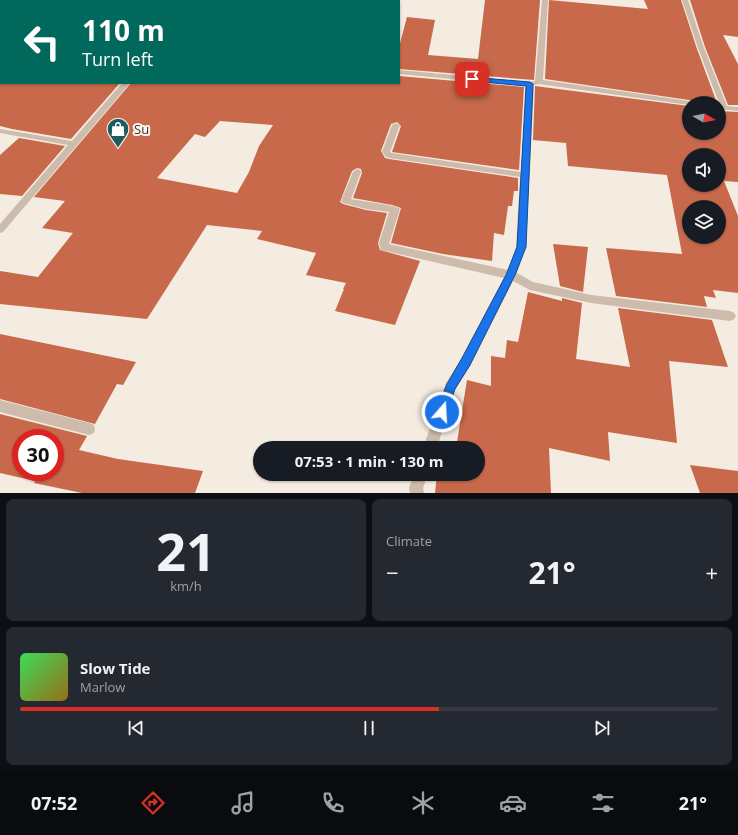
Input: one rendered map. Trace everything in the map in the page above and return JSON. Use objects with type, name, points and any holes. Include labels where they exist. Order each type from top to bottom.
[{"type":"street","points":[[432,441],[450,387],[466,362],[511,275],[521,247],[525,175],[534,83],[545,0]]},
{"type":"street","points":[[685,0],[718,96]]},
{"type":"street","points":[[400,72],[534,83],[682,102]]},
{"type":"street","points":[[0,230],[125,84]]},
{"type":"street","points":[[726,108],[738,109]]},
{"type":"street","points":[[396,125],[386,152],[389,154],[525,175]]},
{"type":"street","points":[[0,131],[74,144]]},
{"type":"street","points":[[357,172],[346,201],[366,206],[394,209],[384,243],[385,247],[511,275],[530,286],[591,299],[730,316]]},
{"type":"street","points":[[0,406],[89,429]]},
{"type":"street","points":[[417,493],[416,488],[418,481]]},
{"type":"building","points":[[485,0],[540,0],[534,80],[400,69],[400,43],[407,17],[435,20],[428,55],[478,59]]},
{"type":"building","points":[[549,0],[648,9],[644,0],[681,0],[714,96],[682,96],[682,99],[545,79]]},
{"type":"building","points":[[690,0],[738,0],[738,37],[723,35],[738,64],[738,105],[728,105],[726,96],[724,96],[705,47]]},
{"type":"building","points":[[400,76],[524,87],[519,170],[392,152],[401,126],[397,122],[391,124],[381,151],[385,158],[389,159],[518,178],[518,191],[514,191],[512,206],[508,206],[504,235],[494,233],[492,261],[443,254],[391,243],[401,208],[353,198],[362,173],[361,169],[357,168],[352,171],[340,202],[366,210],[387,213],[378,243],[380,250],[420,261],[395,325],[335,311],[346,283],[306,275],[316,253],[257,239],[262,231],[207,225],[147,319],[0,304],[0,271],[38,277],[73,233],[42,228],[65,201],[34,197],[130,84],[400,84]],"holes":[[[220,121],[273,125],[259,146],[249,172],[237,193],[157,178],[195,134],[205,137]]]},
{"type":"building","points":[[0,84],[119,84],[71,139],[0,126]]},
{"type":"building","points":[[535,86],[682,105],[682,140],[726,140],[726,111],[738,112],[738,182],[726,181],[726,148],[682,148],[682,192],[726,192],[726,186],[738,216],[738,293],[713,290],[716,298],[704,296],[707,307],[616,296],[606,248],[682,254],[667,175],[568,166],[566,143],[533,140]]},
{"type":"building","points":[[19,138],[65,146],[22,196],[0,194],[0,155]]},
{"type":"building","points":[[553,244],[588,247],[583,292],[560,286]]},
{"type":"building","points":[[528,292],[562,301],[562,298],[582,303],[576,359],[630,367],[618,308],[712,320],[728,367],[669,361],[677,443],[608,432],[610,461],[549,448],[551,493],[435,493],[436,481],[485,481],[485,441],[457,441],[467,380],[491,386],[491,356],[505,358],[507,340],[518,342]]},
{"type":"building","points":[[0,334],[136,362],[123,385],[117,384],[95,424],[0,399]]},
{"type":"building","points":[[0,414],[59,429],[12,429],[12,476],[0,473]]},
{"type":"building","points":[[64,430],[87,436],[79,450],[118,459],[203,471],[195,493],[82,493],[34,483],[35,481],[64,481]]},
{"type":"building","points":[[690,465],[738,471],[738,493],[700,493]]},
{"type":"place","name":"Su","points":[[118,148]]},
{"type":"route","points":[[442,412],[450,387],[466,362],[511,275],[521,247],[530,84],[472,79]]}]
